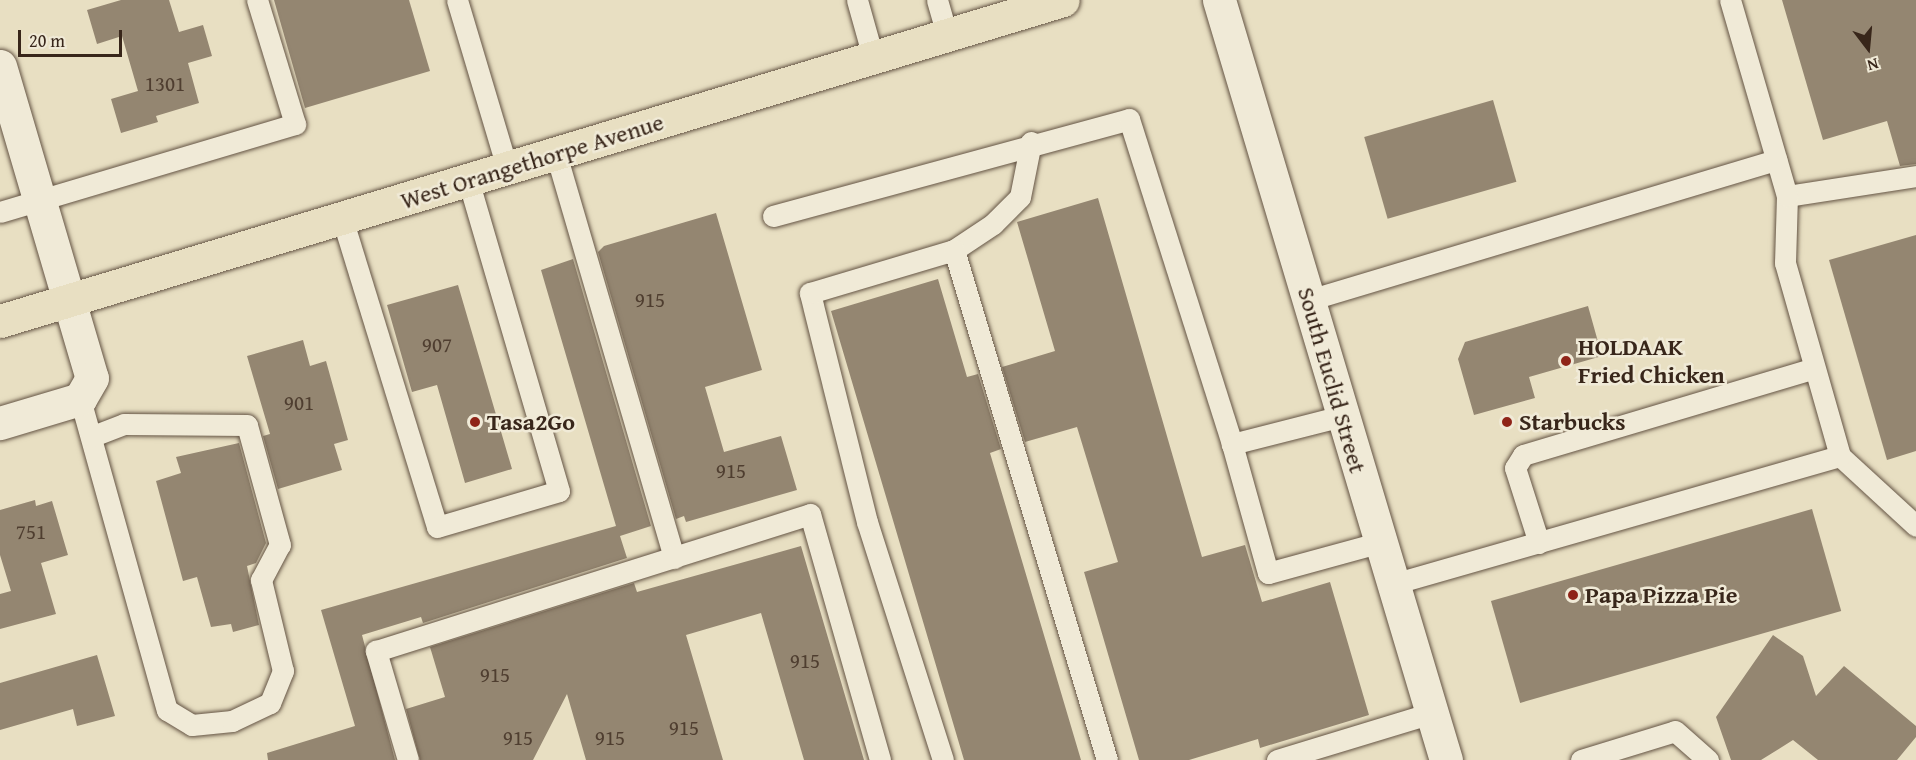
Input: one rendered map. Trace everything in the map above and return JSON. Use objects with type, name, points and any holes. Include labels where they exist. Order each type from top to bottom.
[{"type":"main road","name":"West Orangethorpe Avenue","points":[[0,321],[1063,0]]},
{"type":"main road","name":"South Euclid Street","points":[[1220,0],[1446,760]]},
{"type":"main road","points":[[0,66],[92,378],[80,399],[0,423]]},
{"type":"lane","points":[[0,212],[295,124],[257,0]]},
{"type":"lane","points":[[457,0],[507,168]]},
{"type":"lane","points":[[857,0],[873,57]]},
{"type":"lane","points":[[937,0],[947,35]]},
{"type":"lane","points":[[1730,0],[1787,196],[1785,263],[1840,456],[1916,526]]},
{"type":"lane","points":[[773,216],[1031,142],[1129,119],[1232,444],[1268,573],[1381,542]]},
{"type":"lane","points":[[943,760],[867,522],[810,293],[954,250],[993,224],[1020,197],[1031,142]]},
{"type":"lane","points":[[556,154],[674,558]]},
{"type":"lane","points":[[1309,300],[1777,160]]},
{"type":"lane","points":[[1787,196],[1916,176]]},
{"type":"lane","points":[[342,218],[437,527],[559,491],[468,180]]},
{"type":"lane","points":[[954,250],[1107,760]]},
{"type":"lane","points":[[1539,543],[1515,468],[1523,454],[1814,368]]},
{"type":"lane","points":[[80,399],[167,710],[192,725],[232,721],[270,703],[283,671],[261,580],[280,545],[247,425],[124,424],[92,436]]},
{"type":"lane","points":[[1232,444],[1342,416]]},
{"type":"lane","points":[[1394,584],[1840,456]]},
{"type":"lane","points":[[408,760],[376,651],[810,514],[880,760]]},
{"type":"lane","points":[[1277,760],[1432,713]]},
{"type":"lane","points":[[1581,760],[1675,731],[1708,760]]},
{"type":"building","points":[[121,0],[169,0],[179,32],[203,25],[212,56],[188,63],[199,103],[156,116],[158,122],[121,133],[111,99],[138,91],[122,36],[97,44],[87,10]]},
{"type":"building","points":[[274,0],[409,0],[430,71],[305,108]]},
{"type":"building","points":[[1782,0],[1916,0],[1916,164],[1900,166],[1887,121],[1823,140]]},
{"type":"building","points":[[1493,100],[1516,182],[1388,219],[1364,137]]},
{"type":"building","points":[[1098,198],[1202,557],[1245,545],[1262,602],[1330,582],[1369,715],[1260,748],[1258,739],[1189,760],[1139,760],[1084,572],[1118,562],[1077,427],[1025,442],[1002,367],[1055,351],[1017,222]]},
{"type":"building","points":[[716,213],[762,370],[705,387],[724,452],[781,436],[797,490],[686,522],[684,516],[676,519],[598,252],[604,246]]},
{"type":"building","points":[[1916,235],[1916,451],[1887,460],[1829,260]]},
{"type":"building","points":[[573,259],[651,526],[620,536],[627,558],[423,623],[421,617],[362,635],[395,760],[268,760],[267,753],[355,726],[321,610],[616,526],[541,270]]},
{"type":"building","points":[[938,279],[967,377],[978,374],[1001,449],[990,453],[1081,760],[964,760],[831,311]]},
{"type":"building","points":[[458,285],[512,469],[465,483],[437,385],[412,392],[387,305]]},
{"type":"building","points":[[1588,306],[1602,356],[1529,377],[1535,398],[1474,415],[1458,359],[1465,342]]},
{"type":"building","points":[[303,340],[310,366],[326,361],[348,440],[334,444],[342,470],[278,489],[263,436],[270,434],[247,356]]},
{"type":"building","points":[[239,443],[266,543],[256,563],[247,566],[259,625],[233,632],[231,624],[211,627],[197,577],[183,581],[156,481],[181,473],[176,457]]},
{"type":"building","points":[[35,500],[36,506],[52,501],[68,555],[41,563],[56,614],[0,629],[0,594],[11,591],[0,555],[0,510]]},
{"type":"building","points":[[1812,509],[1841,611],[1520,703],[1491,601]]},
{"type":"building","points":[[801,546],[864,760],[804,760],[761,613],[686,635],[723,760],[586,760],[567,694],[533,760],[420,760],[406,709],[445,697],[430,647],[634,583],[637,592]]},
{"type":"building","points":[[1773,635],[1803,656],[1816,696],[1844,666],[1916,726],[1916,737],[1897,760],[1818,760],[1793,740],[1761,760],[1731,760],[1716,717]]},
{"type":"building","points":[[97,655],[115,716],[77,726],[73,709],[0,730],[0,683]]},
{"type":"place","name":"HOLDAAK Fried Chicken","points":[[1566,361]]},
{"type":"place","name":"Tasa2Go","points":[[475,422]]},
{"type":"place","name":"Starbucks","points":[[1507,422]]},
{"type":"place","name":"Papa Pizza Pie","points":[[1573,595]]}]
